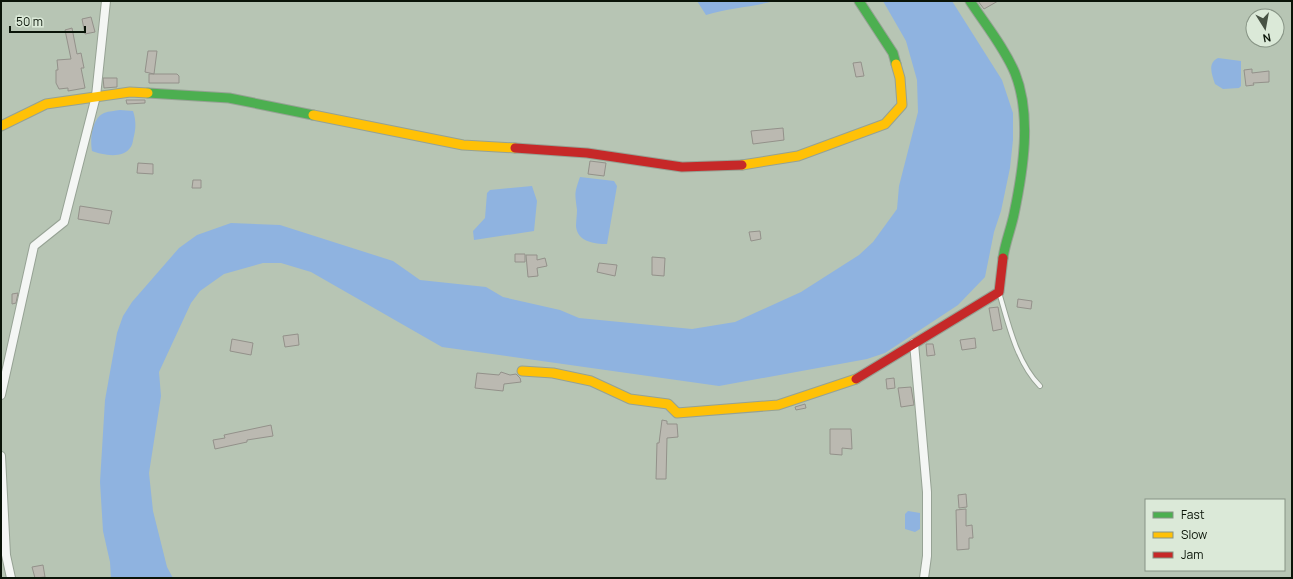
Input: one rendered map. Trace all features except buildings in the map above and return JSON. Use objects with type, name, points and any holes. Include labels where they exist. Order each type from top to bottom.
[{"type":"street","points":[[1,395],[34,246],[64,222],[96,96],[106,1]]},
{"type":"street","points":[[1,126],[46,104],[130,92],[229,98],[463,145],[587,152],[682,167],[751,165],[798,156],[885,124],[902,105],[900,78],[893,53],[859,1]]},
{"type":"street","points":[[522,371],[553,373],[591,381],[630,399],[668,404],[677,414],[778,405],[818,394],[851,382],[999,292],[1004,252],[1014,213],[1023,151],[1024,124],[1022,100],[1015,75],[1004,53],[970,1]]},
{"type":"street","points":[[914,343],[927,492],[927,556],[924,578]]},
{"type":"street","points":[[1,456],[6,555],[11,578]]},
{"type":"lane","points":[[999,292],[1020,352],[1032,378],[1040,386]]},
{"type":"water","points":[[697,1],[774,1],[706,15]]},
{"type":"water","points":[[883,1],[952,1],[1002,80],[1013,113],[1013,140],[1010,168],[1001,211],[994,232],[985,277],[958,305],[885,353],[867,359],[719,386],[442,347],[311,272],[281,263],[263,263],[224,274],[200,291],[191,303],[159,372],[161,396],[149,473],[153,511],[167,567],[173,578],[111,578],[110,562],[103,531],[100,482],[105,400],[117,333],[123,316],[132,302],[179,248],[197,235],[231,223],[280,225],[393,261],[420,280],[486,287],[503,297],[560,310],[579,318],[692,329],[735,322],[801,292],[859,255],[873,242],[897,209],[899,186],[918,112],[917,80],[906,41]]},
{"type":"water","points":[[1218,58],[1241,61],[1241,86],[1239,88],[1223,89],[1215,84],[1211,66],[1212,63]]},
{"type":"water","points":[[120,110],[133,111],[134,114],[135,130],[131,147],[123,154],[118,155],[107,155],[92,151],[91,136],[96,120],[104,113]]},
{"type":"water","points":[[580,177],[614,181],[617,186],[607,244],[592,243],[587,241],[580,236],[577,231],[576,194]]},
{"type":"water","points":[[532,186],[537,201],[534,231],[474,240],[473,231],[485,218],[487,193],[490,190]]},
{"type":"water","points":[[908,511],[920,513],[920,529],[915,532],[905,529],[905,514]]},
{"type":"traffic: fast","points":[[859,1],[893,53],[896,64]]},
{"type":"traffic: fast","points":[[970,1],[1011,63],[1020,90],[1023,107],[1025,125],[1023,162],[1014,214],[1003,258]]},
{"type":"traffic: fast","points":[[148,93],[229,98],[313,115]]},
{"type":"traffic: slow","points":[[742,165],[798,156],[885,124],[902,105],[900,78],[896,64]]},
{"type":"traffic: slow","points":[[1,126],[46,104],[130,92],[148,93]]},
{"type":"traffic: slow","points":[[313,115],[463,145],[515,148]]},
{"type":"traffic: slow","points":[[522,371],[553,373],[591,381],[630,399],[668,404],[677,413],[778,405],[856,379]]},
{"type":"traffic: jam","points":[[515,148],[587,153],[682,167],[742,165]]},
{"type":"traffic: jam","points":[[856,379],[999,292],[1003,258]]}]
